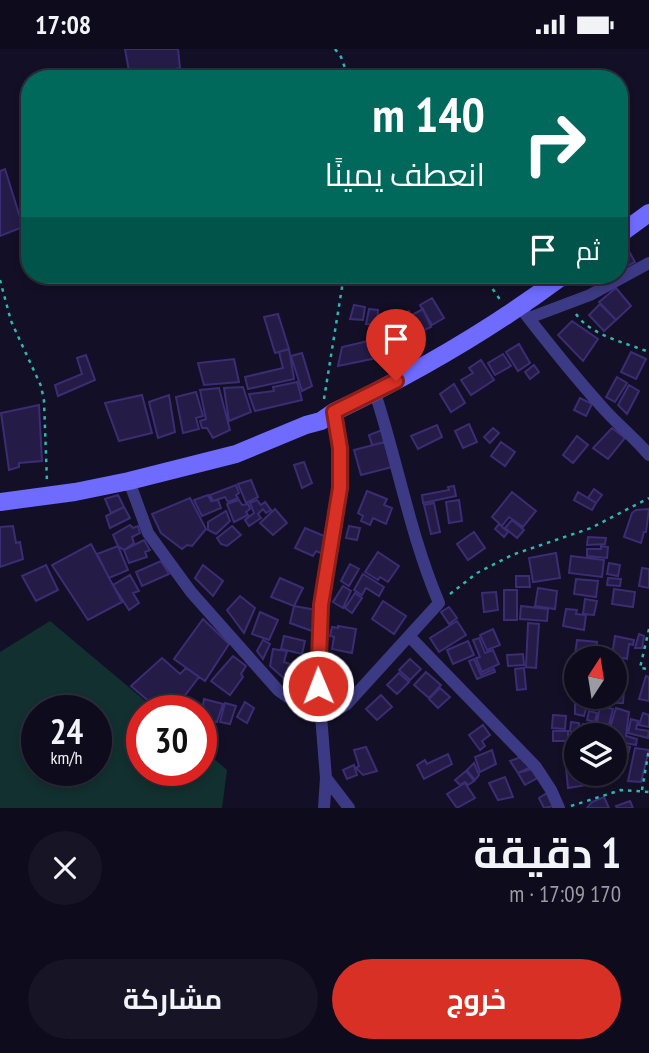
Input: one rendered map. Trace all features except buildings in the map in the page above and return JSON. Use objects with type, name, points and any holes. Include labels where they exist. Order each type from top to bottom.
[{"type":"street","points":[[628,228],[649,213]]},
{"type":"street","points":[[628,274],[649,263]]},
{"type":"street","points":[[0,502],[129,481],[236,454],[327,417],[375,393],[520,313],[554,284]]},
{"type":"street","points":[[520,313],[590,295],[610,284]]},
{"type":"street","points":[[520,313],[649,455]]},
{"type":"street","points":[[129,481],[148,533],[191,592],[278,690],[321,716],[333,712],[347,704],[439,603],[426,573],[408,516],[398,470],[375,393]]},
{"type":"street","points":[[324,808],[326,778],[318,650],[321,605],[340,488],[340,448],[327,417]]},
{"type":"street","points":[[409,636],[536,767],[559,808]]},
{"type":"street","points":[[326,778],[349,808]]},
{"type":"path","points":[[337,49],[346,70]]},
{"type":"path","points":[[0,280],[11,321],[41,386],[44,401],[47,496]]},
{"type":"path","points":[[327,417],[330,350],[342,284]]},
{"type":"path","points":[[492,284],[520,313]]},
{"type":"path","points":[[568,302],[580,320],[600,333],[649,352]]},
{"type":"path","points":[[439,603],[477,573],[512,555],[591,528],[649,498]]},
{"type":"path","points":[[649,629],[640,668],[649,669]]},
{"type":"path","points":[[642,790],[649,749]]},
{"type":"path","points":[[565,808],[621,790],[649,792]]},
{"type":"green space","points":[[50,621],[138,695],[126,695],[126,786],[217,786],[217,762],[227,770],[222,808],[0,808],[0,652]]},
{"type":"route","points":[[318,686],[321,605],[340,488],[340,448],[334,412],[396,381]]}]
